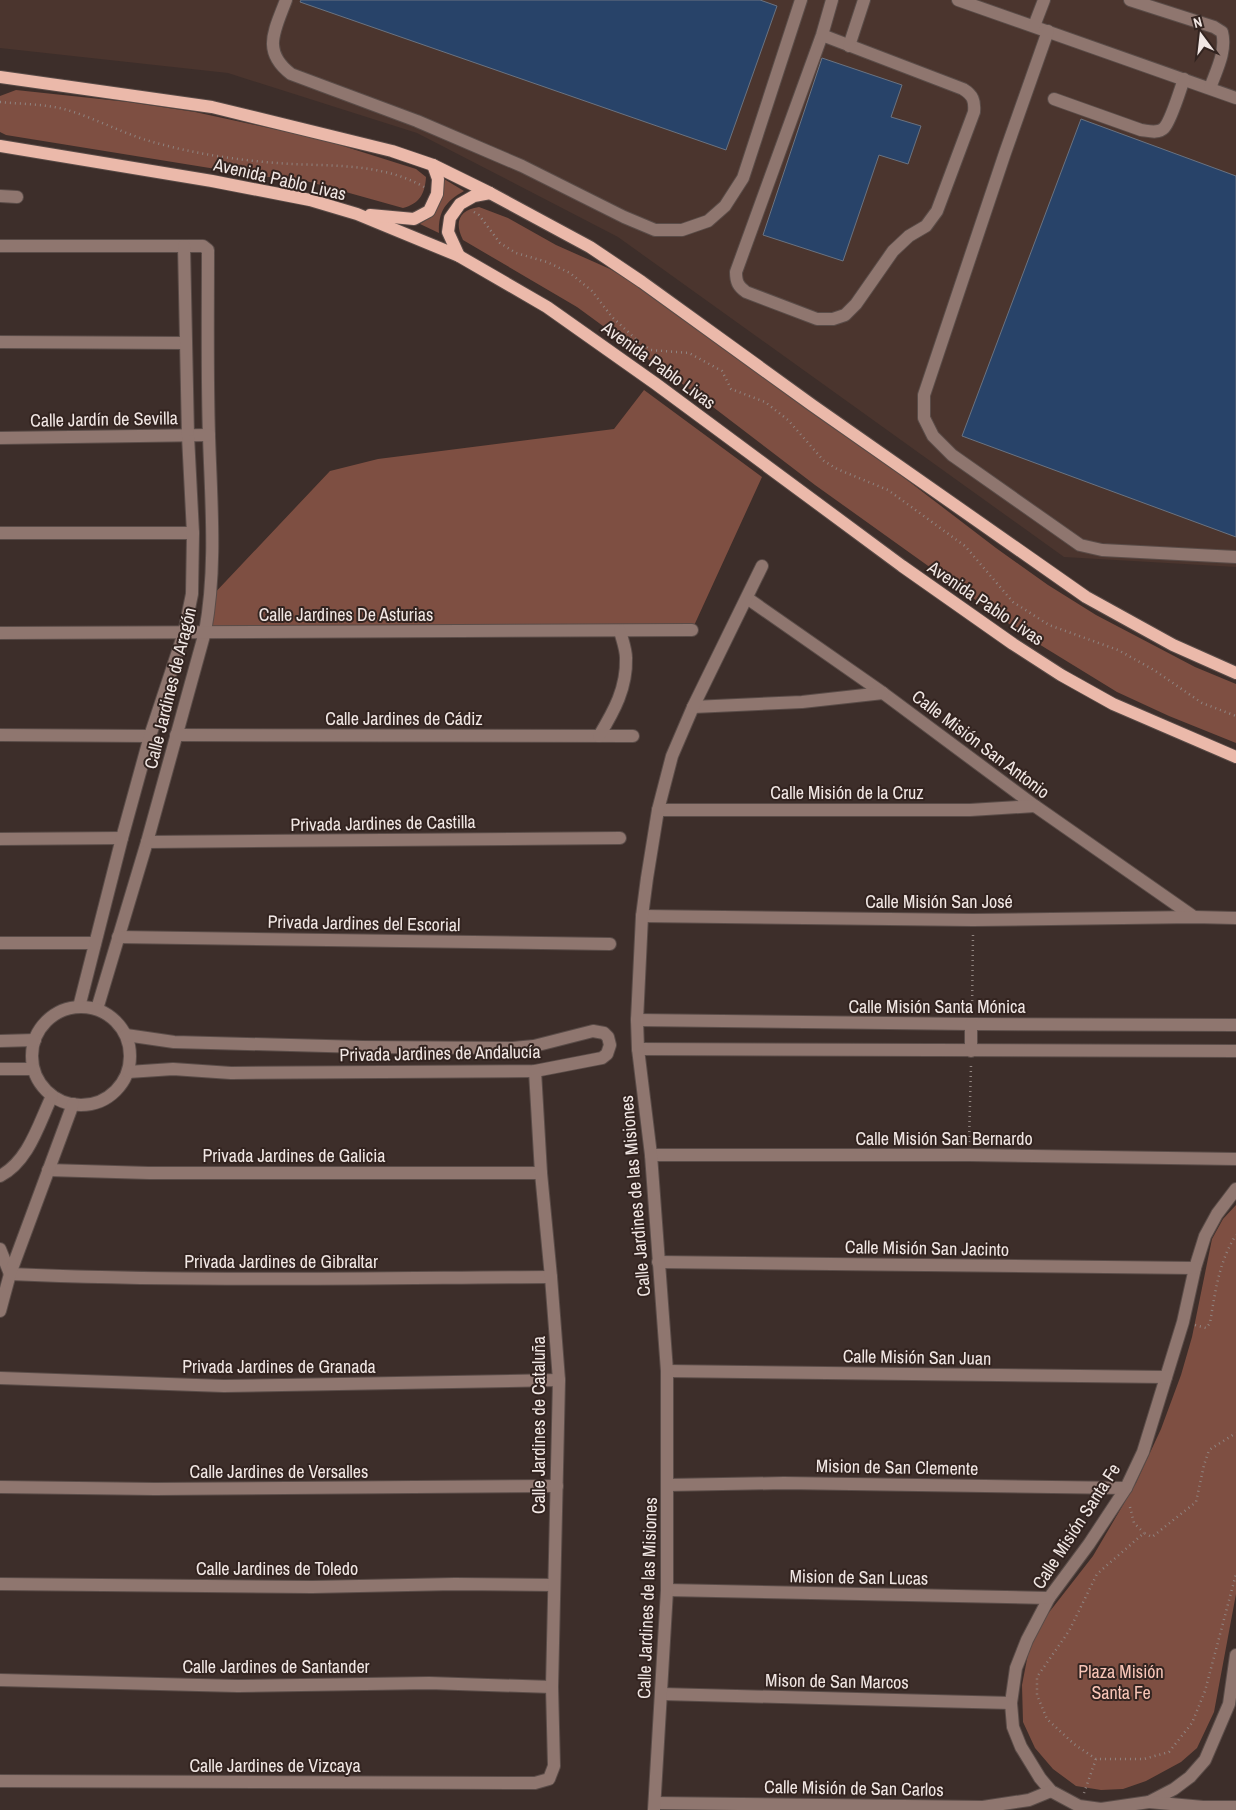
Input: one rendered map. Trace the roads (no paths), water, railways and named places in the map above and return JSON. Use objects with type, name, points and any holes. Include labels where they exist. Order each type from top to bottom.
[{"type":"main road","points":[[0,77],[212,107],[392,151],[433,165],[490,193],[590,247],[1086,597],[1173,646],[1236,673]]},
{"type":"main road","points":[[0,82],[15,79]]},
{"type":"main road","name":"Avenida Pablo Livas","points":[[0,146],[212,181],[310,200],[358,214],[459,256],[548,306],[902,566],[1037,659],[1113,704],[1236,756]]},
{"type":"main road","points":[[358,214],[414,219],[430,211],[437,194],[438,179],[433,165]]},
{"type":"main road","points":[[459,256],[448,232],[450,218],[460,204],[474,196],[490,193]]},
{"type":"street","points":[[286,0],[274,35],[273,52],[280,65],[291,74],[417,121],[522,166],[624,217],[655,230],[682,230],[708,222],[725,206],[743,178],[801,0]]},
{"type":"street","points":[[822,35],[964,89],[971,94],[975,103],[974,112],[937,211],[926,226],[909,236],[893,251],[856,304],[845,314],[833,319],[817,319],[746,292],[736,280],[736,272],[822,35],[832,0]]},
{"type":"street","points":[[850,46],[864,0]]},
{"type":"street","points":[[958,0],[1048,30],[1236,98]]},
{"type":"street","points":[[1034,26],[1044,0]]},
{"type":"street","points":[[1130,0],[1214,27],[1222,32],[1224,40],[1223,50],[1210,88]]},
{"type":"street","points":[[1048,30],[924,395],[924,418],[933,436],[952,455],[1080,545],[1102,550],[1236,557]]},
{"type":"street","points":[[1054,99],[1141,130],[1154,132],[1163,129],[1168,123],[1184,79]]},
{"type":"street","points":[[0,196],[17,197]]},
{"type":"street","points":[[0,246],[184,246]]},
{"type":"street","name":"Calle Jardines de Aragón","points":[[78,1007],[150,736],[184,633],[192,594],[193,533],[188,436],[184,246],[205,247],[208,250],[209,435],[212,539],[209,611],[205,632],[147,842],[97,1009]]},
{"type":"street","points":[[0,342],[186,343]]},
{"type":"street","name":"Calle Jardín de Sevilla","points":[[0,438],[209,435]]},
{"type":"street","points":[[0,533],[193,533]]},
{"type":"street","name":"Calle Jardines de las Misiones","points":[[654,1806],[667,1590],[667,1371],[652,1155],[638,1049],[637,1020],[642,916],[646,878],[658,810],[672,756],[693,707],[762,566]]},
{"type":"street","name":"Calle Misión San Antonio","points":[[747,598],[883,693],[1035,806],[1194,917]]},
{"type":"street","name":"Calle Jardines De Asturias","points":[[0,633],[692,630]]},
{"type":"street","points":[[599,736],[617,706],[624,684],[626,657],[620,631]]},
{"type":"street","points":[[693,707],[802,702],[883,693]]},
{"type":"street","points":[[0,735],[150,736]]},
{"type":"street","name":"Calle Jardines de Cádiz","points":[[176,735],[633,736]]},
{"type":"street","name":"Calle Misión de la Cruz","points":[[658,810],[970,810],[1035,806]]},
{"type":"street","points":[[0,839],[122,838]]},
{"type":"street","name":"Privada Jardines de Castilla","points":[[147,842],[620,838]]},
{"type":"street","name":"Calle Misión San José","points":[[642,916],[973,920],[1236,918]]},
{"type":"street","name":"Privada Jardines del Escorial","points":[[118,937],[610,944]]},
{"type":"street","points":[[0,943],[95,943]]},
{"type":"street","points":[[78,1007],[97,1009],[114,1019],[126,1035],[131,1054],[128,1072],[119,1087],[106,1098],[90,1104],[73,1104],[52,1096],[40,1084],[34,1068],[32,1052],[35,1040],[44,1024],[54,1015],[66,1009],[78,1007]]},
{"type":"street","name":"Calle Misión Santa Mónica","points":[[637,1020],[972,1024],[1236,1024]]},
{"type":"street","points":[[971,1051],[972,1024]]},
{"type":"street","name":"Privada Jardines de Andalucía","points":[[126,1035],[174,1042],[363,1048],[513,1048],[542,1044],[593,1031],[604,1032],[608,1037],[610,1045],[609,1051],[602,1058],[535,1071],[231,1073],[173,1069],[128,1072]]},
{"type":"street","points":[[0,1041],[35,1040]]},
{"type":"street","points":[[638,1049],[1236,1051]]},
{"type":"street","points":[[0,1069],[34,1068]]},
{"type":"street","name":"Calle Jardines de Cataluña","points":[[535,1071],[541,1173],[558,1380],[552,1686],[554,1766],[549,1779]]},
{"type":"street","points":[[0,1176],[8,1172],[25,1153],[52,1096]]},
{"type":"street","points":[[0,1311],[10,1274],[73,1104]]},
{"type":"street","name":"Calle Misión San Bernardo","points":[[652,1155],[969,1155],[1236,1159]]},
{"type":"street","name":"Privada Jardines de Galicia","points":[[48,1170],[149,1173],[541,1173]]},
{"type":"street","name":"Calle Misión Santa Fe","points":[[1236,1189],[1217,1214],[1209,1229],[1195,1268],[1183,1322],[1143,1452],[1126,1488],[1089,1544],[1049,1598],[1027,1640],[1016,1668],[1011,1703],[1013,1727],[1021,1747],[1040,1778],[1063,1804],[1101,1810],[1150,1802],[1174,1790],[1190,1777],[1205,1760],[1233,1704],[1236,1655]]},
{"type":"street","points":[[0,1249],[10,1274]]},
{"type":"street","name":"Calle Misión San Jacinto","points":[[658,1262],[1195,1268]]},
{"type":"street","name":"Privada Jardines de Gibraltar","points":[[10,1274],[234,1280],[551,1277]]},
{"type":"street","name":"Calle Misión San Juan","points":[[667,1371],[1166,1378]]},
{"type":"street","name":"Privada Jardines de Granada","points":[[0,1378],[224,1386],[558,1380]]},
{"type":"street","name":"Mision de San Clemente","points":[[667,1485],[784,1483],[1126,1488]]},
{"type":"street","name":"Calle Jardines de Versalles","points":[[0,1486],[155,1489],[557,1486]]},
{"type":"street","name":"Calle Jardines de Toledo","points":[[0,1584],[312,1587],[455,1584],[554,1585]]},
{"type":"street","name":"Mision de San Lucas","points":[[667,1590],[1049,1598]]},
{"type":"street","name":"Calle Jardines de Santander","points":[[0,1680],[238,1686],[428,1683],[552,1686]]},
{"type":"street","name":"Mison de San Marcos","points":[[662,1694],[1011,1703]]},
{"type":"street","name":"Calle Jardines de Vizcaya","points":[[0,1781],[536,1783],[549,1779]]},
{"type":"street","name":"Calle Misión de San Carlos","points":[[654,1806],[983,1807],[1029,1800],[1051,1791]]},
{"type":"street","points":[[1150,1802],[1203,1807],[1236,1807]]},
{"type":"park label","name":"Plaza Misión Santa Fe","points":[[1121,1681]]}]
